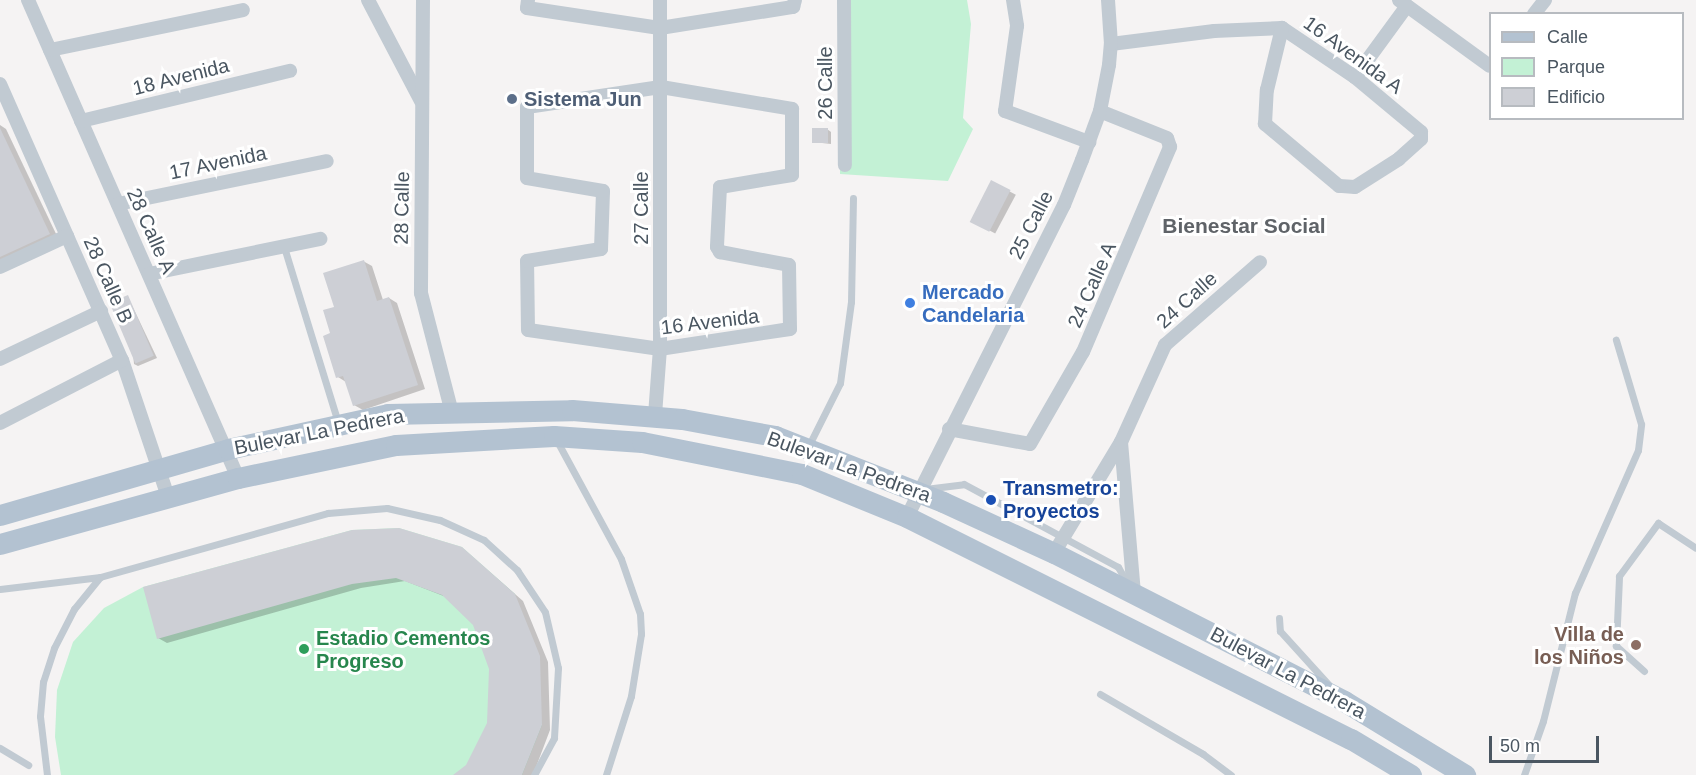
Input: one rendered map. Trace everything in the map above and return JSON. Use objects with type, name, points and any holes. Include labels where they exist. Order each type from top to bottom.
[{"type":"main road","name":"Bulevar La Pedrera","points":[[0,515],[228,449],[388,414],[572,410],[655,415],[775,436],[1059,544],[1134,593],[1344,701],[1465,775]]},
{"type":"main road","name":"Bulevar La Pedrera","points":[[0,544],[238,478],[396,445],[555,436],[642,442],[792,471],[908,517],[1351,739],[1411,775]]},
{"type":"street","name":"28 Calle A","points":[[28,0],[228,449],[238,478]]},
{"type":"street","points":[[368,0],[422,103]]},
{"type":"street","name":"28 Calle","points":[[423,0],[421,293],[452,413]]},
{"type":"street","name":"27 Calle","points":[[655,415],[660,350],[660,0]]},
{"type":"street","name":"26 Calle","points":[[844,0],[845,165]]},
{"type":"street","points":[[1013,0],[1017,26],[1005,111],[1089,142]]},
{"type":"street","name":"25 Calle","points":[[908,517],[949,429],[1064,205],[1089,142],[1100,111],[1112,44],[1108,0]]},
{"type":"street","points":[[1536,12],[1545,0]]},
{"type":"street","points":[[527,4],[660,28],[794,3]]},
{"type":"street","points":[[1355,77],[1403,3],[1489,67]]},
{"type":"street","points":[[50,50],[243,10]]},
{"type":"street","name":"16 Avenida A","points":[[1112,44],[1214,31],[1282,28],[1355,77],[1421,132],[1421,139],[1380,172],[1355,187],[1339,186],[1268,127],[1264,106],[1282,28]]},
{"type":"street","name":"18 Avenida","points":[[81,121],[290,71]]},
{"type":"street","name":"28 Calle B","points":[[0,84],[122,360],[168,497]]},
{"type":"street","name":"16 Avenida","points":[[660,87],[791,107],[792,175],[720,187],[718,250],[789,265],[790,329],[660,350],[528,330],[527,261],[601,249],[603,191],[527,178],[527,107],[660,87]]},
{"type":"street","name":"24 Calle A","points":[[949,429],[1031,442],[1083,352],[1132,244],[1170,147],[1167,138],[1100,111]]},
{"type":"street","name":"17 Avenida","points":[[118,204],[327,161]]},
{"type":"street","points":[[0,267],[68,236]]},
{"type":"street","points":[[149,274],[320,239]]},
{"type":"street","name":"24 Calle","points":[[1059,544],[1121,442],[1165,345],[1260,262]]},
{"type":"street","points":[[0,359],[101,310]]},
{"type":"street","points":[[0,423],[122,360]]},
{"type":"street","name":"24 Calle","points":[[1121,442],[1134,593]]},
{"type":"lane","points":[[807,447],[840,383],[851,302],[853,198]]},
{"type":"lane","points":[[284,247],[339,425]]},
{"type":"lane","points":[[1524,775],[1543,721],[1575,593],[1638,450],[1641,423],[1616,339]]},
{"type":"lane","points":[[555,436],[621,559],[640,614],[641,634],[631,696],[606,775]]},
{"type":"lane","points":[[0,589],[100,577],[328,513],[387,507],[440,520],[484,540],[517,570],[545,612],[558,668],[554,738],[534,775]]},
{"type":"lane","points":[[1644,671],[1616,646],[1619,576],[1658,523],[1696,548]]},
{"type":"lane","points":[[47,775],[40,716],[43,682],[54,648],[74,609],[100,577]]},
{"type":"lane","points":[[1279,618],[1280,631],[1344,701]]},
{"type":"lane","points":[[1100,694],[1203,754],[1231,775]]},
{"type":"lane","points":[[0,748],[28,765]]},
{"type":"green space","points":[[839,0],[967,0],[971,24],[963,118],[973,129],[948,181],[840,174]]},
{"type":"green space","name":"Estadio Cementos Progreso","points":[[399,528],[462,547],[515,594],[542,725],[522,775],[61,775],[55,737],[57,690],[73,642],[104,608],[143,587],[352,530]]},
{"type":"building","points":[[0,128],[50,234],[0,257]]},
{"type":"building","points":[[812,128],[828,128],[828,143],[812,143]]},
{"type":"building","points":[[991,180],[1011,190],[989,232],[970,222]]},
{"type":"building","points":[[364,260],[377,301],[389,297],[418,385],[353,406],[343,376],[336,378],[323,336],[330,333],[323,310],[334,307],[323,273]]},
{"type":"building","points":[[128,295],[154,356],[135,364],[110,303]]},
{"type":"building","points":[[399,528],[462,547],[515,594],[540,656],[542,725],[522,775],[453,775],[466,765],[487,723],[489,669],[473,625],[442,595],[396,578],[352,584],[157,639],[143,587],[352,530]]},
{"type":"place","name":"Sistema Jun","points":[[512,99]]},
{"type":"place","name":"Mercado Candelaria","points":[[910,303]]},
{"type":"place","name":"Transmetro: Proyectos","points":[[991,500]]},
{"type":"place","name":"Villa de los Niños","points":[[1636,645]]},
{"type":"place","name":"Estadio Cementos Progreso","points":[[304,649]]},
{"type":"district","name":"Bienestar Social","points":[[1244,226]]}]
